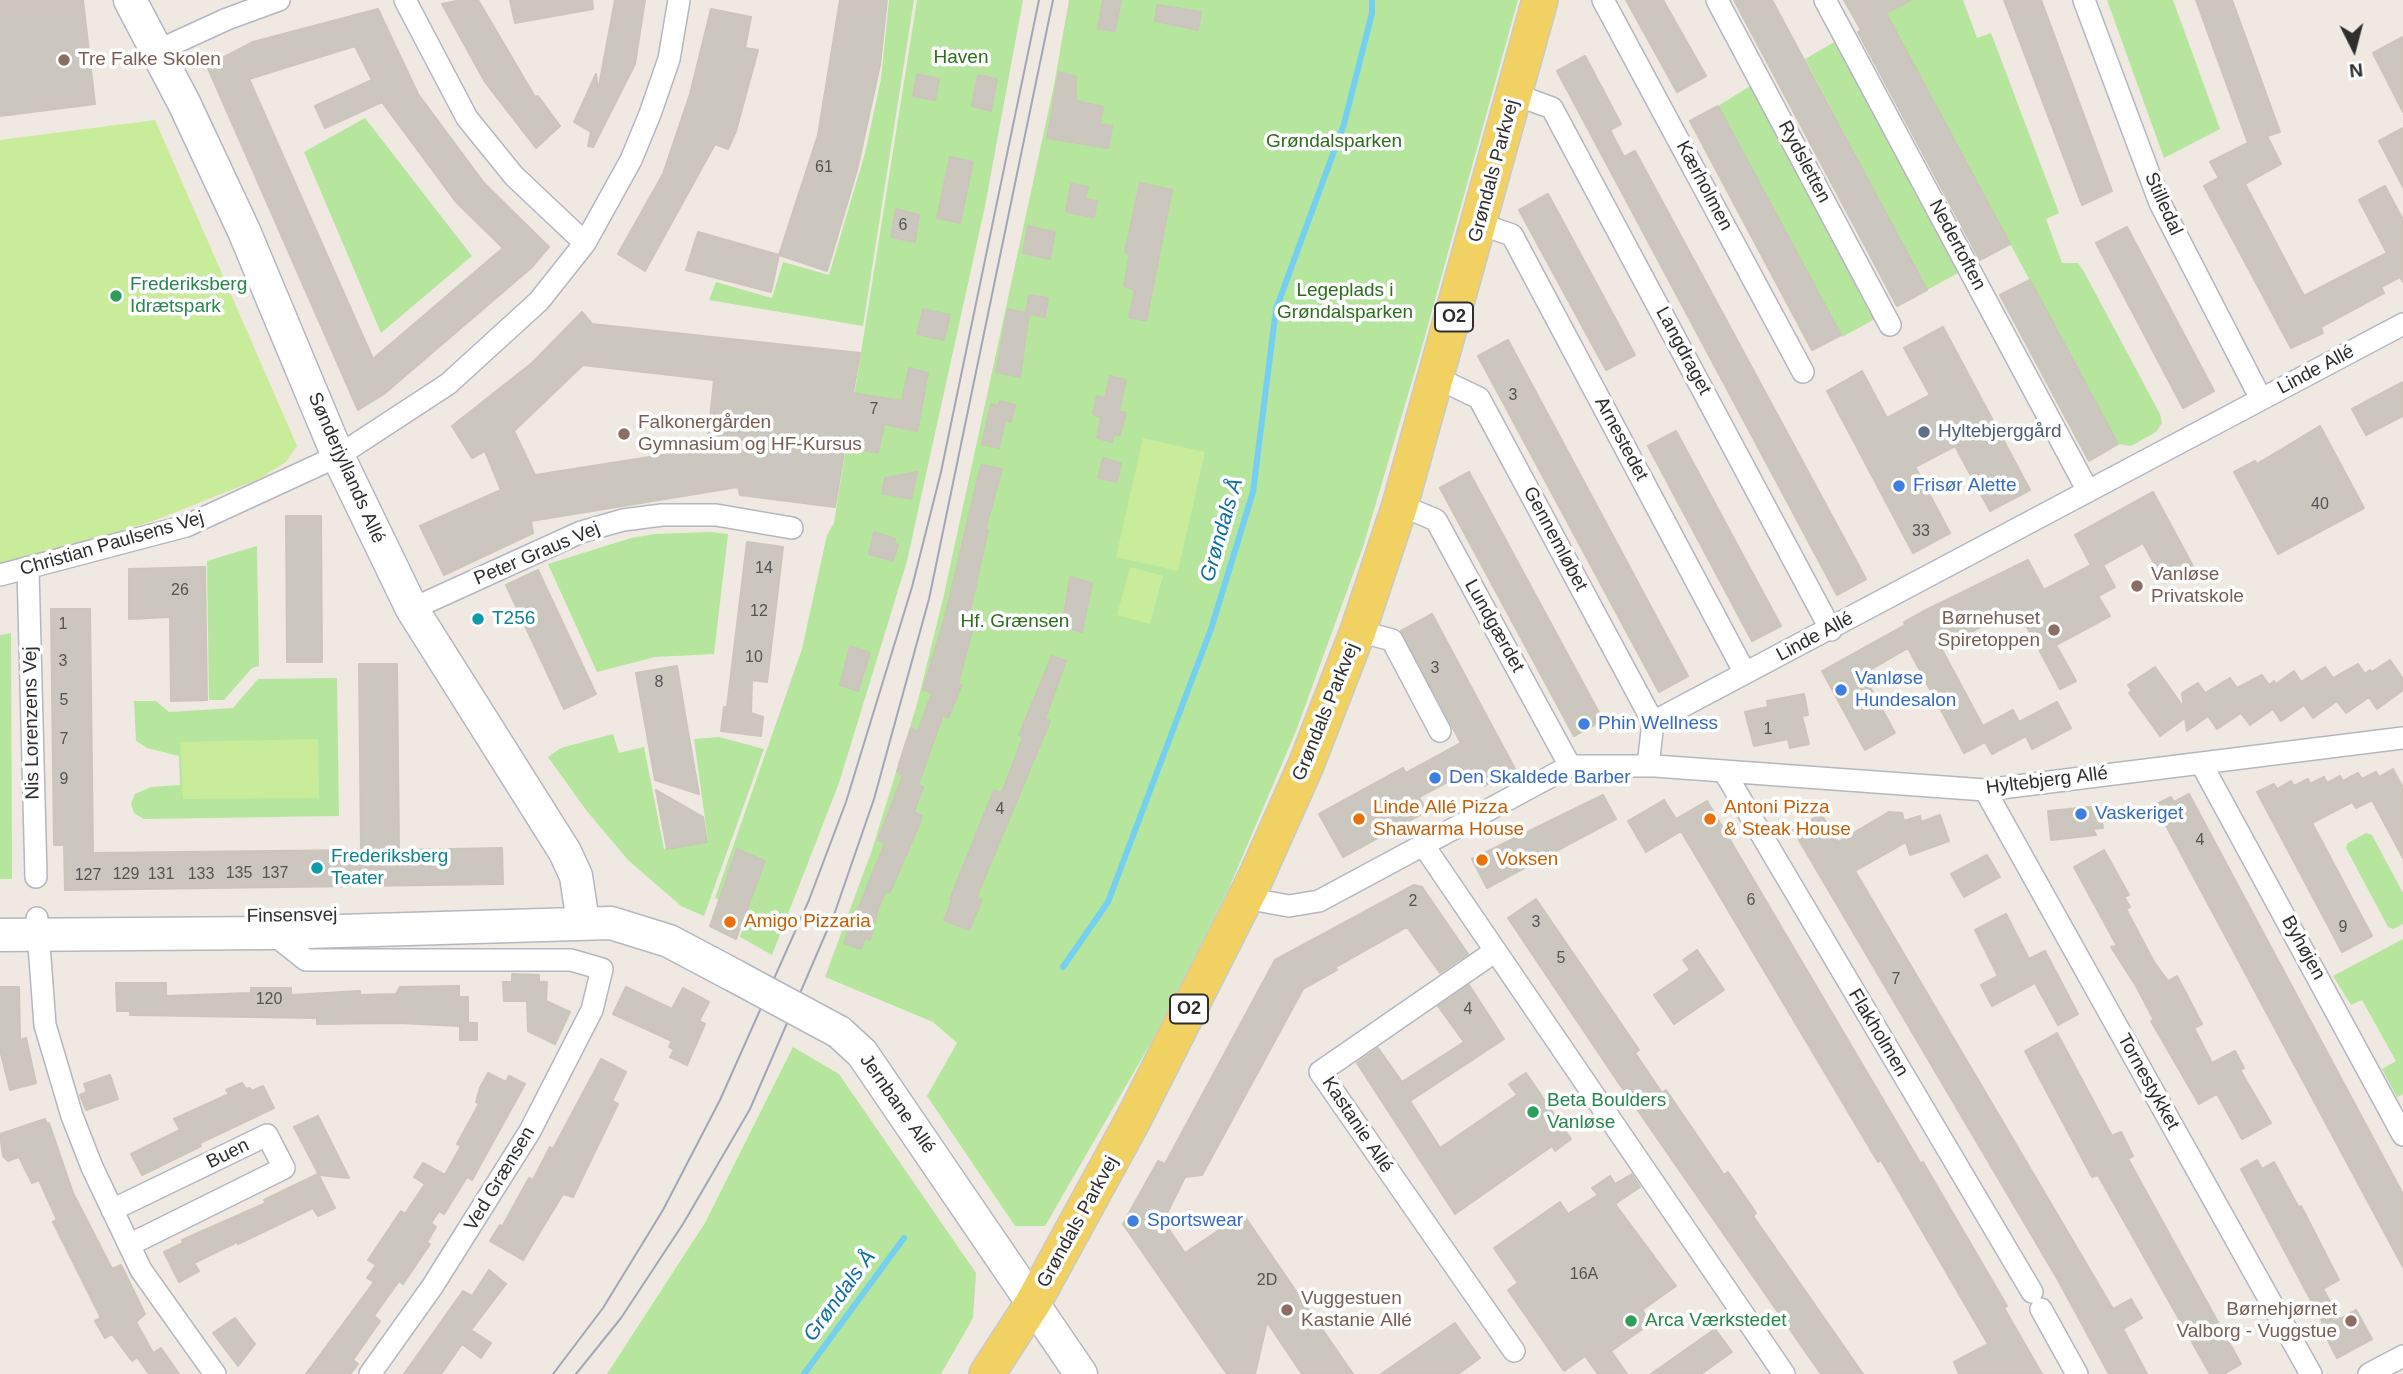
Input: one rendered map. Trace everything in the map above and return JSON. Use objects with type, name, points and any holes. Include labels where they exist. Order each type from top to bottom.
[{"type":"main road","name":"Grøndals Parkvej","points":[[987,1374],[1033,1303],[1133,1120],[1245,898],[1306,765],[1358,631],[1400,506],[1540,0]]},
{"type":"street","name":"Sønderjyllands Allé","points":[[130,0],[158,51],[244,231],[338,456],[412,609],[565,852],[576,876],[583,922]]},
{"type":"street","points":[[158,51],[226,19],[279,0]]},
{"type":"street","points":[[405,0],[467,118],[514,176],[586,243]]},
{"type":"street","name":"Christian Paulsens Vej","points":[[0,575],[186,526],[338,456],[448,384],[539,301],[586,243],[631,160],[650,114],[668,59],[679,0]]},
{"type":"street","name":"Kærholmen","points":[[1603,0],[1803,372]]},
{"type":"street","name":"Rydsletten","points":[[1717,0],[1890,325]]},
{"type":"street","name":"Nedertoften","points":[[1825,0],[2088,491]]},
{"type":"street","name":"Stilledal","points":[[2084,0],[2160,204],[2261,399]]},
{"type":"street","name":"Langdraget","points":[[1514,94],[1552,108],[1831,629]]},
{"type":"street","name":"Arnestedet","points":[[1479,224],[1512,235],[1745,673]]},
{"type":"street","name":"Linde Allé","points":[[1653,722],[2403,324]]},
{"type":"street","name":"Gennemløbet","points":[[1437,378],[1479,398],[1653,722]]},
{"type":"street","name":"Lundgærdet","points":[[1400,506],[1436,520],[1570,766]]},
{"type":"street","name":"Peter Graus Vej","points":[[412,609],[581,532],[622,520],[662,515],[716,515],[792,527]]},
{"type":"street","name":"Nis Lorenzens Vej","points":[[29,569],[36,877]]},
{"type":"street","points":[[1358,631],[1392,640],[1440,731]]},
{"type":"street","points":[[1245,898],[1289,906],[1319,901],[1570,766],[1648,766],[1653,722]]},
{"type":"street","name":"Hyltebjerg Allé","points":[[1648,766],[1985,790],[2403,738]]},
{"type":"street","name":"Byhøjen","points":[[2200,763],[2403,1135]]},
{"type":"street","name":"Flakholmen","points":[[1725,773],[2077,1374]]},
{"type":"street","name":"Tornestykket","points":[[1985,790],[2311,1374]]},
{"type":"street","points":[[1424,846],[1784,1374]]},
{"type":"street","name":"Finsensvej","points":[[0,919],[38,926],[271,925],[525,912],[631,928]]},
{"type":"street","name":"Finsensvej","points":[[271,925],[306,960],[571,960],[602,969]]},
{"type":"street","points":[[38,926],[45,1025],[72,1116],[128,1245],[171,1316],[215,1374]]},
{"type":"street","name":"Finsensvej","points":[[0,935],[38,926]]},
{"type":"street","name":"Jernbane Allé","points":[[631,928],[669,941],[839,1032],[862,1053],[1081,1374]]},
{"type":"street","name":"Kastanie Allé","points":[[1494,952],[1320,1072],[1514,1351]]},
{"type":"street","name":"Ved Grænsen","points":[[370,1374],[432,1287],[524,1142],[564,1070],[592,1010],[602,969]]},
{"type":"street","name":"Buen","points":[[112,1210],[267,1135],[284,1168],[128,1245]]},
{"type":"street","points":[[2369,1374],[2403,1356]]},
{"type":"green space","points":[[889,0],[914,0],[863,326],[709,300],[716,282],[772,298],[783,262],[829,275],[865,153],[881,79]]},
{"type":"green space","name":"Haven","points":[[917,0],[1023,0],[985,206],[907,561],[839,783],[772,955],[740,937],[749,914],[715,898],[802,649],[827,535],[834,523]]},
{"type":"green space","name":"Grøndalsparken","points":[[1069,0],[1518,0],[1420,354],[1363,547],[1296,731],[1229,888],[1153,1039],[1045,1226],[1015,1226],[927,1096],[957,1043],[933,1022],[825,977],[872,850],[917,704],[943,599],[1054,85]]},
{"type":"green space","points":[[1911,0],[1963,0],[1977,38],[1991,33],[2059,213],[2046,219],[2062,263],[2078,263],[2083,270],[2160,414],[2162,423],[2156,432],[2131,446],[2118,444],[1887,15],[1887,12]]},
{"type":"green space","points":[[2107,0],[2173,0],[2220,129],[2164,158]]},
{"type":"green space","points":[[1836,41],[1958,273],[1927,290],[1805,59]]},
{"type":"green space","points":[[1750,86],[1875,319],[1842,337],[1718,106]]},
{"type":"green space","points":[[365,118],[472,256],[381,333],[304,152]]},
{"type":"green space","name":"Frederiksberg Idrætspark","points":[[155,120],[297,446],[286,462],[259,479],[153,521],[69,547],[0,564],[0,140]]},
{"type":"green space","points":[[1143,438],[1205,452],[1178,571],[1116,557]]},
{"type":"green space","points":[[655,534],[728,534],[714,654],[655,657],[597,672],[548,564],[631,538]]},
{"type":"green space","points":[[257,546],[259,666],[252,668],[224,700],[209,700],[207,561]]},
{"type":"green space","points":[[1130,567],[1163,576],[1150,624],[1117,615]]},
{"type":"green space","points":[[11,633],[12,879],[0,879],[0,635]]},
{"type":"green space","points":[[337,678],[339,816],[144,819],[134,813],[131,804],[135,794],[151,787],[180,785],[179,756],[147,748],[136,741],[134,701],[156,701],[169,712],[233,708],[258,679]]},
{"type":"green space","points":[[613,734],[619,753],[644,747],[664,849],[708,841],[694,739],[719,737],[764,749],[704,916],[681,906],[628,860],[586,810],[548,757],[561,748]]},
{"type":"green space","points":[[318,739],[319,798],[183,799],[180,742]]},
{"type":"green space","points":[[2366,833],[2372,835],[2403,893],[2403,924],[2393,929],[2388,927],[2346,848],[2348,843]]},
{"type":"green space","points":[[2403,939],[2403,1094],[2397,1097],[2382,1069],[2396,1061],[2362,1000],[2351,1005],[2333,976]]},
{"type":"green space","points":[[793,1047],[839,1074],[976,1273],[973,1318],[941,1374],[607,1374],[705,1223]]},
{"type":"building","points":[[0,0],[83,0],[95,104],[0,116]]},
{"type":"building","points":[[478,0],[535,97],[538,96],[560,126],[536,148],[485,82],[442,4]]},
{"type":"building","points":[[510,0],[592,0],[593,9],[515,23]]},
{"type":"building","points":[[615,0],[645,0],[635,64],[593,147],[588,146],[591,132],[574,122],[596,74],[598,91]]},
{"type":"building","points":[[840,0],[887,0],[880,65],[857,170],[827,271],[779,255],[818,135]]},
{"type":"building","points":[[1103,0],[1121,0],[1115,31],[1098,29]]},
{"type":"building","points":[[1626,0],[1663,0],[1706,76],[1677,92]]},
{"type":"building","points":[[1734,0],[1772,0],[1927,290],[1897,306]]},
{"type":"building","points":[[1844,0],[1911,0],[1886,13],[2010,244],[1980,260],[1858,32],[1861,30]]},
{"type":"building","points":[[2004,0],[2041,0],[2112,191],[2082,205]]},
{"type":"building","points":[[2196,0],[2232,0],[2280,132],[2267,136],[2281,164],[2245,184],[2304,296],[2387,253],[2359,200],[2385,186],[2403,220],[2403,282],[2400,277],[2381,287],[2384,293],[2321,327],[2323,333],[2291,348],[2204,186],[2219,178],[2210,162],[2248,143]]},
{"type":"building","points":[[1157,5],[1201,12],[1198,30],[1155,21]]},
{"type":"building","points":[[378,9],[418,94],[484,183],[549,247],[531,268],[384,394],[358,410],[207,66],[253,42]],"holes":[[[355,46],[372,80],[315,106],[325,128],[382,102],[456,202],[503,248],[373,359],[249,79]]]},
{"type":"building","points":[[711,9],[751,17],[745,48],[758,50],[736,131],[728,149],[715,144],[645,271],[618,254],[663,174],[690,94]]},
{"type":"building","points":[[2403,37],[2403,112],[2373,53]]},
{"type":"building","points":[[1585,56],[1621,124],[1610,130],[1624,157],[1635,151],[1866,579],[1837,595],[1557,71]]},
{"type":"building","points":[[1059,72],[1076,77],[1076,101],[1103,107],[1100,124],[1112,126],[1108,148],[1047,138]]},
{"type":"building","points":[[917,74],[939,79],[935,100],[913,96]]},
{"type":"building","points":[[978,75],[997,79],[991,111],[972,106]]},
{"type":"building","points":[[1718,106],[1841,335],[1812,350],[1690,121]]},
{"type":"building","points":[[2403,128],[2403,187],[2379,141]]},
{"type":"building","points":[[950,157],[973,162],[960,223],[937,218]]},
{"type":"building","points":[[1140,183],[1172,190],[1146,321],[1129,317],[1135,290],[1124,286],[1130,253],[1125,252]]},
{"type":"building","points":[[1071,184],[1088,187],[1085,199],[1097,201],[1094,217],[1066,212]]},
{"type":"building","points":[[1548,194],[1635,355],[1606,370],[1519,210]]},
{"type":"building","points":[[896,209],[919,215],[915,242],[891,237]]},
{"type":"building","points":[[1028,226],[1055,232],[1050,259],[1023,253]]},
{"type":"building","points":[[2127,227],[2214,391],[2183,408],[2096,243]]},
{"type":"building","points":[[698,232],[779,255],[771,292],[686,270]]},
{"type":"building","points":[[2030,280],[2118,444],[2089,461],[2000,295]]},
{"type":"building","points":[[1029,295],[1048,298],[1045,317],[1029,314],[1020,377],[996,372],[1008,309],[1026,313]]},
{"type":"building","points":[[923,309],[950,315],[944,340],[917,334]]},
{"type":"building","points":[[582,312],[592,324],[860,353],[853,393],[902,401],[909,368],[928,373],[917,431],[884,424],[878,453],[845,446],[835,507],[740,495],[738,487],[531,521],[533,533],[444,575],[420,526],[501,490],[485,451],[472,458],[452,426],[532,363]],"holes":[[[583,365],[714,380],[707,448],[535,475],[514,431]]]},
{"type":"building","name":"Hyltebjerggård","points":[[1943,327],[2030,490],[1990,511],[1955,446],[1915,467],[1950,533],[1913,553],[1827,391],[1862,371],[1887,418],[1930,395],[1904,348]]},
{"type":"building","points":[[1508,340],[1688,676],[1659,692],[1478,356]]},
{"type":"building","points":[[1110,376],[1126,380],[1119,411],[1126,413],[1120,435],[1114,434],[1112,442],[1097,438],[1101,417],[1093,414],[1097,396],[1105,398]]},
{"type":"building","points":[[2403,382],[2403,416],[2366,435],[2352,409]]},
{"type":"building","points":[[1000,401],[1015,405],[1011,422],[1005,420],[999,448],[982,444],[991,404],[998,406]]},
{"type":"building","points":[[2320,426],[2364,508],[2278,554],[2234,472],[2255,461],[2257,464]]},
{"type":"building","points":[[1676,431],[1781,626],[1752,641],[1648,446]]},
{"type":"building","points":[[1103,458],[1121,463],[1117,482],[1098,478]]},
{"type":"building","points":[[981,465],[1002,469],[985,530],[988,530],[970,611],[977,613],[958,684],[962,685],[948,718],[943,715],[918,785],[923,787],[914,812],[922,816],[918,827],[890,892],[886,891],[879,906],[870,940],[865,938],[861,949],[844,943],[885,843],[878,840],[903,775],[897,772],[911,728],[918,731],[932,693],[923,689],[944,621]]},
{"type":"building","points":[[917,472],[911,499],[882,493],[885,478]]},
{"type":"building","points":[[1469,472],[1603,720],[1574,736],[1440,488]]},
{"type":"building","points":[[2153,492],[2194,568],[2165,583],[2143,543],[2103,565],[2115,587],[2098,596],[2110,616],[2056,645],[2076,681],[2060,689],[2017,608],[1941,648],[1983,726],[2013,710],[2019,722],[2057,702],[2071,728],[2032,749],[2026,736],[1992,754],[1985,742],[1964,753],[1908,648],[1863,674],[1895,733],[1865,750],[1822,671],[1905,625],[1904,622],[1922,612],[2028,560],[2044,590],[2091,565],[2075,535]]},
{"type":"building","points":[[286,516],[321,516],[322,662],[287,662]]},
{"type":"building","points":[[874,532],[895,539],[894,543],[898,545],[893,561],[869,554]]},
{"type":"building","points":[[747,542],[783,547],[767,682],[752,680],[751,713],[763,717],[761,736],[721,731],[724,707],[727,707]]},
{"type":"building","points":[[205,567],[207,700],[171,701],[170,617],[129,619],[129,569]]},
{"type":"building","points":[[538,570],[596,694],[564,709],[506,585]]},
{"type":"building","points":[[1070,577],[1092,583],[1082,632],[1062,627]]},
{"type":"building","points":[[51,609],[90,609],[93,853],[361,850],[359,664],[397,664],[399,850],[502,848],[503,884],[65,890],[64,845],[54,845]]},
{"type":"building","points":[[1432,614],[1515,769],[1484,786],[1474,768],[1419,797],[1427,811],[1343,857],[1319,814],[1403,768],[1406,773],[1461,743],[1401,631]]},
{"type":"building","points":[[850,646],[870,653],[858,691],[840,685]]},
{"type":"building","points":[[1052,656],[1066,661],[1045,719],[1050,721],[976,898],[982,900],[969,930],[944,920],[952,900],[950,899],[994,790],[1002,793],[1023,737],[1019,735]]},
{"type":"building","points":[[2390,660],[2403,679],[2403,690],[2377,709],[2369,697],[2346,713],[2337,701],[2313,718],[2304,705],[2281,721],[2273,709],[2250,725],[2241,713],[2217,729],[2208,716],[2187,731],[2185,718],[2160,736],[2129,693],[2132,691],[2128,685],[2155,667],[2184,708],[2182,693],[2198,683],[2205,693],[2230,678],[2237,688],[2262,675],[2269,685],[2274,681],[2276,684],[2294,671],[2301,682],[2325,667],[2333,678],[2358,664],[2365,674],[2370,670],[2372,672]]},
{"type":"building","points":[[677,666],[699,794],[655,780],[636,673]]},
{"type":"building","points":[[1804,694],[1808,715],[1802,716],[1809,744],[1790,748],[1788,739],[1754,746],[1745,712],[1768,707],[1767,701]]},
{"type":"building","points":[[2393,769],[2403,788],[2403,858],[2372,800],[2356,808],[2352,802],[2312,823],[2372,936],[2342,952],[2257,792],[2274,784],[2277,789],[2291,781],[2294,786],[2308,779],[2310,784],[2324,777],[2327,783],[2340,776],[2343,781],[2358,773],[2362,779],[2376,772],[2379,777]]},
{"type":"building","points":[[656,790],[703,817],[707,842],[667,849]]},
{"type":"building","points":[[2189,794],[2403,1194],[2403,1267],[2155,805],[2171,797],[2174,802]]},
{"type":"building","points":[[1603,795],[1616,819],[1487,888],[1472,859]]},
{"type":"building","points":[[1664,800],[1676,819],[1707,801],[1921,1164],[1923,1162],[2007,1306],[2004,1308],[2042,1374],[1959,1374],[1954,1362],[1988,1344],[1881,1160],[1878,1162],[1681,831],[1646,852],[1628,821]]},
{"type":"building","points":[[2100,806],[2103,828],[2093,829],[2096,835],[2051,840],[2048,811]]},
{"type":"building","points":[[1889,812],[1902,813],[1904,821],[1920,816],[1921,822],[1940,815],[1949,841],[1910,855],[1906,842],[1855,871],[2113,1309],[2131,1299],[2142,1318],[2123,1329],[2147,1374],[2109,1374],[2058,1280],[1793,830],[1821,814],[1838,842]]},
{"type":"building","points":[[737,849],[765,861],[736,939],[710,926]]},
{"type":"building","points":[[2104,850],[2129,895],[2124,897],[2130,907],[2126,909],[2154,962],[2168,981],[2177,976],[2202,1024],[2194,1028],[2212,1063],[2235,1051],[2244,1068],[2240,1070],[2271,1123],[2242,1139],[2217,1094],[2199,1104],[2151,1021],[2154,1020],[2136,986],[2111,947],[2117,946],[2074,867]]},
{"type":"building","points":[[1987,855],[2000,877],[1964,897],[1951,874]]},
{"type":"building","points":[[1414,885],[1422,887],[1468,954],[1440,973],[1407,927],[1303,989],[1202,1175],[1185,1177],[1163,1221],[1185,1253],[1243,1214],[1353,1374],[1302,1374],[1267,1322],[1255,1374],[1227,1374],[1123,1224],[1158,1161],[1165,1164],[1275,960]]},
{"type":"building","points":[[1536,899],[1639,1050],[1635,1053],[1662,1093],[1666,1090],[1724,1175],[1728,1172],[1756,1213],[1753,1216],[1863,1374],[1821,1374],[1616,1079],[1508,918]]},
{"type":"building","points":[[2006,914],[2029,959],[2045,951],[2078,1014],[2058,1025],[2035,983],[1992,1006],[1981,985],[1998,976],[1975,930]]},
{"type":"building","points":[[1697,950],[1724,990],[1674,1024],[1654,995],[1690,970],[1683,960]]},
{"type":"building","points":[[512,974],[539,975],[539,982],[547,982],[546,1001],[570,1012],[555,1044],[528,1031],[527,1001],[504,1001],[503,982],[512,982]]},
{"type":"building","points":[[116,983],[166,983],[166,996],[251,993],[251,988],[291,988],[291,995],[360,991],[360,995],[396,994],[400,987],[459,986],[459,997],[468,997],[468,1023],[477,1023],[477,1040],[460,1040],[460,1026],[399,1023],[317,1024],[317,1018],[130,1015],[130,1011],[117,1011]]},
{"type":"building","points":[[1469,985],[1504,1039],[1410,1101],[1440,1148],[1517,1095],[1509,1084],[1526,1073],[1571,1139],[1555,1151],[1552,1146],[1455,1214],[1357,1063],[1378,1048],[1402,1082],[1464,1042],[1438,1006]]},
{"type":"building","points":[[0,987],[19,987],[20,1040],[26,1038],[36,1083],[10,1090],[0,1050]]},
{"type":"building","points":[[626,987],[672,1009],[683,988],[709,1002],[699,1021],[705,1024],[687,1065],[670,1057],[674,1050],[669,1047],[672,1041],[613,1014]]},
{"type":"building","points":[[2057,1033],[2112,1136],[2121,1132],[2133,1156],[2128,1159],[2241,1364],[2224,1374],[2210,1374],[2098,1175],[2092,1177],[2025,1051]]},
{"type":"building","points":[[601,1059],[626,1072],[612,1101],[618,1104],[573,1197],[563,1194],[523,1260],[490,1241],[500,1225],[502,1227],[529,1178],[533,1180],[550,1147],[553,1149]]},
{"type":"building","points":[[488,1073],[506,1082],[509,1076],[525,1084],[472,1180],[467,1177],[444,1214],[439,1211],[431,1223],[436,1227],[427,1242],[430,1244],[403,1284],[399,1281],[374,1316],[380,1321],[353,1360],[358,1364],[350,1374],[306,1374],[374,1282],[367,1278],[376,1265],[368,1260],[401,1211],[405,1214],[425,1184],[414,1177],[423,1163],[445,1175],[461,1146],[457,1144],[479,1104],[476,1102],[480,1088]]},
{"type":"building","points":[[110,1075],[118,1099],[86,1110],[80,1095],[87,1092],[84,1084]]},
{"type":"building","points":[[242,1083],[246,1089],[250,1088],[252,1091],[263,1086],[274,1108],[200,1143],[201,1146],[142,1175],[131,1154],[180,1130],[174,1119],[229,1094],[226,1090]]},
{"type":"building","points":[[318,1116],[349,1178],[319,1175],[294,1127]]},
{"type":"building","points":[[45,1119],[47,1124],[49,1123],[73,1193],[112,1269],[121,1265],[145,1314],[136,1322],[153,1353],[161,1348],[179,1374],[149,1374],[137,1357],[132,1361],[112,1334],[105,1338],[95,1321],[101,1318],[53,1222],[57,1220],[39,1180],[32,1183],[19,1157],[8,1161],[3,1156],[0,1134]]},
{"type":"building","points":[[2257,1160],[2262,1169],[2274,1162],[2299,1208],[2301,1206],[2339,1280],[2323,1289],[2340,1319],[2356,1310],[2372,1339],[2337,1358],[2320,1325],[2323,1323],[2241,1169]]},
{"type":"building","points":[[318,1174],[335,1208],[318,1216],[313,1208],[238,1244],[237,1242],[194,1263],[199,1271],[179,1282],[164,1252],[183,1243],[182,1240],[266,1203],[264,1200]]},
{"type":"building","points":[[1632,1174],[1640,1187],[1615,1204],[1676,1286],[1642,1310],[1651,1323],[1611,1351],[1627,1374],[1598,1374],[1585,1356],[1564,1371],[1508,1290],[1518,1283],[1494,1248],[1560,1202],[1568,1214],[1598,1195],[1592,1188],[1610,1176],[1615,1184]]},
{"type":"building","points":[[489,1270],[506,1284],[471,1330],[491,1343],[481,1358],[462,1344],[441,1374],[404,1374],[463,1291],[472,1296]]},
{"type":"building","points":[[235,1318],[255,1344],[238,1366],[213,1333]]},
{"type":"building","points":[[1455,1323],[1480,1358],[1458,1374],[1381,1374]]},
{"type":"building","points":[[1715,1329],[1732,1352],[1701,1374],[1651,1374]]},
{"type":"waterway","name":"Grøndals Å","points":[[1063,967],[1108,902],[1211,629],[1253,492],[1276,309],[1344,124],[1372,13],[1372,0]]},
{"type":"waterway","name":"Grøndals Å","points":[[804,1374],[904,1238]]},
{"type":"tram line","points":[[553,1374],[603,1308],[663,1210],[720,1100],[809,900],[846,802],[912,587],[941,472],[1039,0]]},
{"type":"tram line","points":[[576,1374],[621,1318],[683,1224],[750,1109],[835,912],[874,799],[929,599],[1053,0]]},
{"type":"place","name":"Tre Falke Skolen","points":[[64,60]]},
{"type":"place","name":"Frederiksberg Idrætspark","points":[[116,296]]},
{"type":"place","name":"Hyltebjerggård","points":[[1924,432]]},
{"type":"place","name":"Falkonergården Gymnasium og HF-Kursus","points":[[624,434]]},
{"type":"place","name":"Frisør Alette","points":[[1899,486]]},
{"type":"place","name":"Vanløse Privatskole","points":[[2137,586]]},
{"type":"place","name":"T256","points":[[478,619]]},
{"type":"place","name":"Børnehuset Spiretoppen","points":[[2054,630]]},
{"type":"place","name":"Vanløse Hundesalon","points":[[1841,690]]},
{"type":"place","name":"Phin Wellness","points":[[1584,724]]},
{"type":"place","name":"Den Skaldede Barber","points":[[1435,778]]},
{"type":"place","name":"Vaskeriget","points":[[2081,814]]},
{"type":"place","name":"Linde Allé Pizza Shawarma House","points":[[1359,819]]},
{"type":"place","name":"Antoni Pizza & Steak House","points":[[1710,819]]},
{"type":"place","name":"Voksen","points":[[1482,860]]},
{"type":"place","name":"Frederiksberg Teater","points":[[317,868]]},
{"type":"place","name":"Amigo Pizzaria","points":[[730,922]]},
{"type":"place","name":"Beta Boulders Vanløse","points":[[1533,1112]]},
{"type":"place","name":"Sportswear","points":[[1133,1221]]},
{"type":"place","name":"Vuggestuen Kastanie Allé","points":[[1287,1310]]},
{"type":"place","name":"Arca Værkstedet","points":[[1631,1321]]},
{"type":"place","name":"Børnehjørnet Valborg - Vuggstue","points":[[2351,1321]]},
{"type":"park label","name":"Legeplads i Grøndalsparken","points":[[1345,302]]},
{"type":"park label","name":"Hf. Grænsen","points":[[1015,622]]}]
